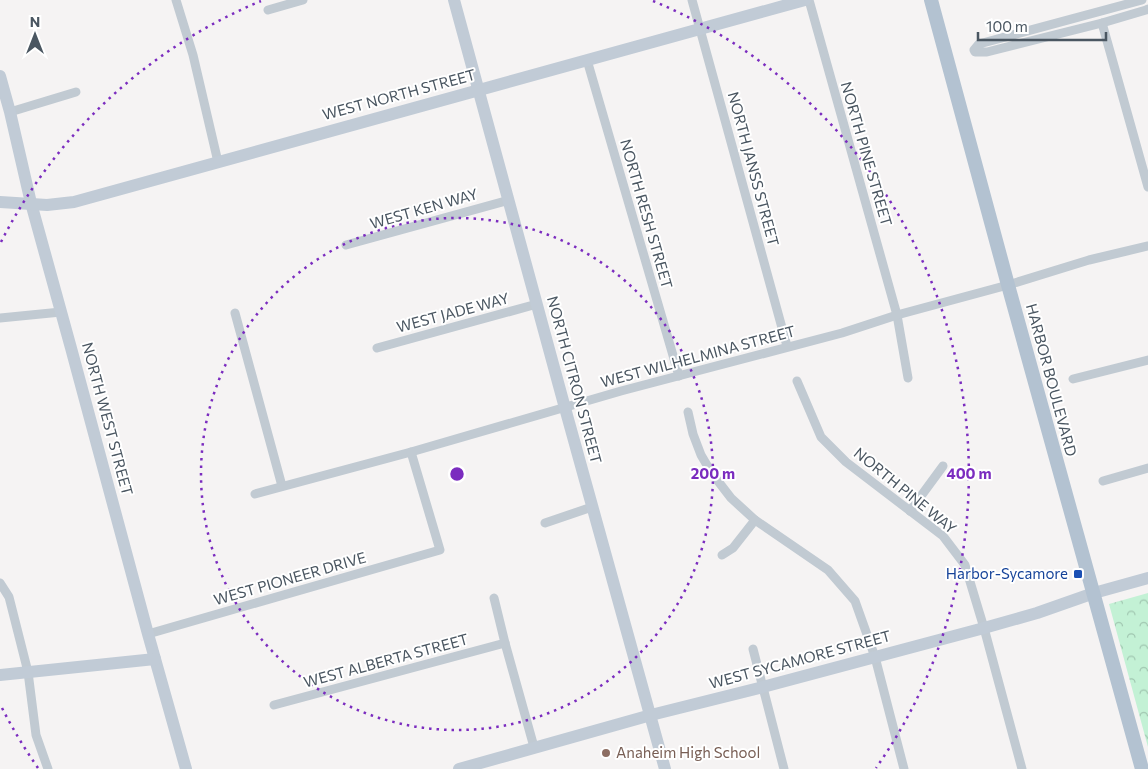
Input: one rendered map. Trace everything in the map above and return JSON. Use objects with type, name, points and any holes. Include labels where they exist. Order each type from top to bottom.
[{"type":"main road","name":"HARBOR BOULEVARD","points":[[932,0],[1008,285],[1142,769]]},
{"type":"street","points":[[176,0],[193,55],[218,162]]},
{"type":"street","points":[[268,10],[303,0]]},
{"type":"street","name":"NORTH CITRON STREET","points":[[454,0],[665,769]]},
{"type":"street","name":"NORTH JANSS STREET","points":[[692,0],[787,346]]},
{"type":"street","name":"WEST NORTH STREET","points":[[0,202],[47,205],[74,202],[805,0]]},
{"type":"street","name":"NORTH PINE STREET","points":[[809,0],[898,316],[908,378]]},
{"type":"street","points":[[1148,1],[1143,0],[979,44],[974,50],[979,53],[987,52],[1102,23],[1148,9]]},
{"type":"street","points":[[1102,23],[1148,187]]},
{"type":"street","name":"NORTH RESH STREET","points":[[587,60],[679,376]]},
{"type":"street","name":"NORTH WEST STREET","points":[[0,76],[31,204],[186,769]]},
{"type":"street","points":[[10,112],[76,92]]},
{"type":"street","name":"WEST KEN WAY","points":[[346,244],[509,200]]},
{"type":"street","name":"WEST WILHELMINA STREET","points":[[255,494],[411,452],[621,391],[842,333],[1089,260],[1148,246]]},
{"type":"street","name":"WEST JADE WAY","points":[[377,348],[537,304]]},
{"type":"street","points":[[0,318],[61,312]]},
{"type":"street","points":[[235,314],[282,486]]},
{"type":"street","points":[[1073,379],[1148,360]]},
{"type":"street","name":"NORTH PINE WAY","points":[[797,381],[821,436],[846,462],[943,536],[965,565],[984,628]]},
{"type":"street","points":[[688,412],[693,434],[701,455],[731,498],[755,520],[828,570],[855,601],[875,657],[904,769]]},
{"type":"street","name":"WEST PIONEER DRIVE","points":[[148,634],[440,550],[411,452]]},
{"type":"street","points":[[910,511],[943,466]]},
{"type":"street","points":[[1104,481],[1148,468]]},
{"type":"street","points":[[545,523],[592,507]]},
{"type":"street","points":[[722,555],[733,548],[755,520]]},
{"type":"street","name":"WEST SYCAMORE STREET","points":[[459,769],[650,715],[984,628],[1148,578]]},
{"type":"street","points":[[0,583],[9,597],[28,672],[36,735],[48,769]]},
{"type":"street","points":[[494,598],[534,747]]},
{"type":"street","points":[[984,628],[1022,769]]},
{"type":"street","name":"WEST ALBERTA STREET","points":[[274,706],[505,643]]},
{"type":"street","points":[[753,649],[784,769]]},
{"type":"street","points":[[0,675],[155,659]]},
{"type":"green space","points":[[1148,593],[1148,747],[1109,604]]},
{"type":"place","name":"Harbor-Sycamore","points":[[1078,574]]},
{"type":"place","name":"Anaheim High School","points":[[606,753]]}]
